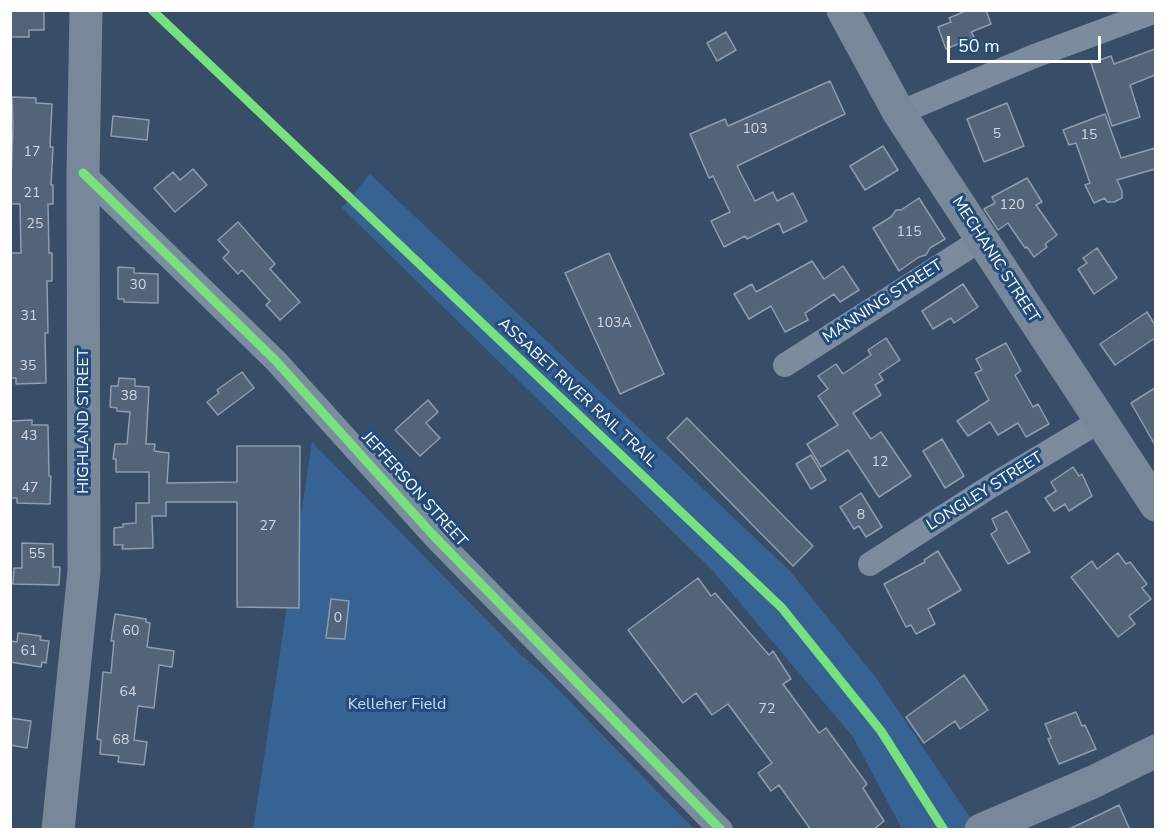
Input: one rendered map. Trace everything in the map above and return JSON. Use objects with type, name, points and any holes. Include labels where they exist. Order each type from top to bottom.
[{"type":"street","name":"HIGHLAND STREET","points":[[58,830],[84,571],[83,173],[86,10]]},
{"type":"street","name":"MECHANIC STREET","points":[[843,10],[899,113],[1155,505]]},
{"type":"street","points":[[899,113],[1032,57],[1155,11]]},
{"type":"street","name":"JEFFERSON STREET","points":[[83,173],[276,361],[433,535],[721,830]]},
{"type":"street","name":"MANNING STREET","points":[[785,365],[982,239]]},
{"type":"street","name":"LONGLEY STREET","points":[[870,564],[988,488],[1100,421]]},
{"type":"street","points":[[981,830],[1093,782],[1155,751]]},
{"type":"green space","points":[[370,174],[790,571],[877,679],[978,829],[902,829],[853,737],[713,571],[342,208]]},
{"type":"green space","name":"Kelleher Field","points":[[312,442],[521,655],[546,677],[694,829],[253,830]]},
{"type":"building","points":[[10,10],[44,10],[44,30],[29,30],[29,37],[10,37]]},
{"type":"building","points":[[968,10],[986,10],[991,24],[971,32],[974,37],[946,49],[938,27],[951,22],[949,18]]},
{"type":"building","points":[[726,32],[736,50],[717,61],[707,43]]},
{"type":"building","points":[[1155,49],[1155,75],[1130,85],[1140,117],[1112,126],[1091,63],[1111,56],[1114,64]]},
{"type":"building","points":[[830,81],[845,114],[737,166],[755,201],[773,192],[777,201],[793,193],[807,221],[783,233],[779,223],[747,239],[745,236],[724,247],[711,221],[730,212],[713,176],[709,178],[690,134],[725,119],[728,126]]},
{"type":"building","points":[[12,97],[36,98],[36,103],[52,104],[50,147],[53,147],[51,185],[53,185],[53,204],[48,204],[52,281],[47,281],[46,383],[16,384],[16,378],[10,378],[10,253],[21,253],[20,204],[10,204]]},
{"type":"building","points":[[1007,103],[1024,146],[984,162],[967,119]]},
{"type":"building","points":[[1105,114],[1121,158],[1155,148],[1155,169],[1117,180],[1122,191],[1122,198],[1114,202],[1107,202],[1105,198],[1094,203],[1085,185],[1090,183],[1076,143],[1069,145],[1063,130]]},
{"type":"building","points":[[113,116],[149,120],[147,140],[111,136]]},
{"type":"building","points":[[883,146],[898,170],[865,190],[850,166]]},
{"type":"building","points":[[193,169],[207,185],[175,212],[154,188],[173,172],[180,180]]},
{"type":"building","points":[[1027,178],[1042,202],[1036,205],[1057,235],[1034,257],[1008,223],[998,230],[984,209],[995,203],[992,197]]},
{"type":"building","points":[[919,198],[945,239],[930,248],[926,255],[919,257],[899,271],[873,228],[891,217],[896,210],[901,210]]},
{"type":"building","points":[[238,222],[275,264],[270,269],[300,302],[280,320],[266,305],[270,301],[242,270],[238,274],[223,258],[229,252],[218,240]]},
{"type":"building","points":[[1097,248],[1117,278],[1094,294],[1078,269],[1087,263],[1083,258]]},
{"type":"building","points":[[609,253],[664,374],[620,394],[565,273]]},
{"type":"building","points":[[812,261],[824,279],[843,266],[859,290],[840,302],[834,294],[805,313],[808,320],[785,332],[771,306],[749,319],[734,294],[752,284],[756,292]]},
{"type":"building","points":[[118,267],[134,268],[134,273],[158,274],[158,303],[124,302],[124,299],[118,299]]},
{"type":"building","points":[[963,284],[978,307],[954,323],[951,318],[933,329],[922,311]]},
{"type":"building","points":[[1147,312],[1155,325],[1155,338],[1115,365],[1100,344]]},
{"type":"building","points":[[886,338],[900,360],[879,374],[883,380],[875,385],[881,395],[853,413],[871,439],[881,432],[911,476],[879,497],[848,450],[821,467],[807,444],[838,425],[818,396],[828,389],[818,376],[836,364],[843,374],[871,355],[868,350]]},
{"type":"building","points":[[1006,343],[1021,371],[1015,375],[1033,407],[1038,404],[1049,424],[1026,437],[1018,423],[998,435],[990,422],[968,436],[957,421],[989,400],[975,373],[982,370],[976,359]]},
{"type":"building","points":[[242,372],[254,388],[218,415],[207,402],[219,393],[217,390]]},
{"type":"building","points":[[119,378],[135,379],[135,386],[149,387],[146,444],[155,444],[154,451],[169,453],[167,483],[237,482],[237,446],[300,446],[299,608],[237,607],[237,502],[166,502],[166,516],[152,516],[153,548],[122,549],[123,545],[114,545],[114,528],[123,527],[123,524],[136,523],[136,503],[149,503],[149,472],[116,472],[116,459],[113,459],[115,444],[127,444],[130,412],[117,411],[117,408],[110,407],[111,386],[118,386]]},
{"type":"building","points":[[1155,388],[1155,445],[1131,403]]},
{"type":"building","points":[[428,400],[438,412],[426,423],[440,438],[420,456],[395,430]]},
{"type":"building","points":[[687,418],[813,546],[793,566],[667,438]]},
{"type":"building","points":[[32,420],[32,425],[48,425],[50,504],[17,503],[17,498],[10,498],[10,421]]},
{"type":"building","points":[[942,439],[964,476],[945,488],[923,451]]},
{"type":"building","points":[[811,455],[826,480],[811,489],[796,464]]},
{"type":"building","points":[[1073,467],[1079,476],[1082,474],[1092,496],[1069,511],[1065,504],[1054,511],[1045,498],[1056,491],[1051,482]]},
{"type":"building","points":[[861,493],[882,527],[866,537],[859,526],[854,529],[840,507]]},
{"type":"building","points":[[1007,511],[1030,552],[1008,564],[991,534],[997,530],[992,519]]},
{"type":"building","points":[[22,543],[53,544],[53,567],[60,567],[59,585],[13,584],[14,568],[22,568]]},
{"type":"building","points":[[938,551],[961,590],[928,609],[935,624],[916,634],[911,625],[906,627],[884,584],[925,562],[924,560]]},
{"type":"building","points":[[1118,553],[1126,564],[1130,562],[1147,584],[1142,588],[1151,599],[1129,616],[1135,624],[1118,637],[1071,577],[1092,561],[1097,569]]},
{"type":"building","points":[[698,578],[711,596],[715,593],[769,655],[773,651],[791,679],[783,684],[819,733],[826,728],[867,784],[863,788],[884,821],[873,830],[811,830],[779,785],[771,791],[758,773],[772,763],[728,704],[712,715],[696,693],[683,703],[628,630]]},
{"type":"building","points":[[331,599],[349,601],[345,639],[326,638]]},
{"type":"building","points":[[115,614],[146,619],[146,622],[150,623],[147,647],[174,651],[172,667],[159,665],[154,708],[138,706],[134,740],[147,742],[144,765],[118,762],[119,756],[100,754],[101,740],[97,739],[103,672],[111,673],[114,641],[111,641]]},
{"type":"building","points":[[18,633],[41,636],[40,640],[49,641],[46,663],[42,662],[41,667],[10,662],[10,641],[17,642]]},
{"type":"building","points":[[964,675],[988,710],[960,729],[955,721],[924,743],[906,717]]},
{"type":"building","points":[[1076,712],[1096,749],[1059,764],[1048,739],[1051,738],[1045,724]]},
{"type":"building","points":[[10,718],[31,721],[27,748],[10,745]]},
{"type":"building","points":[[1119,805],[1130,830],[1067,830],[1103,813]]},
{"type":"cycle path","name":"ASSABET RIVER RAIL TRAIL","points":[[152,10],[782,608],[881,731],[944,830]]},
{"type":"cycle path","points":[[83,173],[276,361],[433,535],[721,830]]}]
